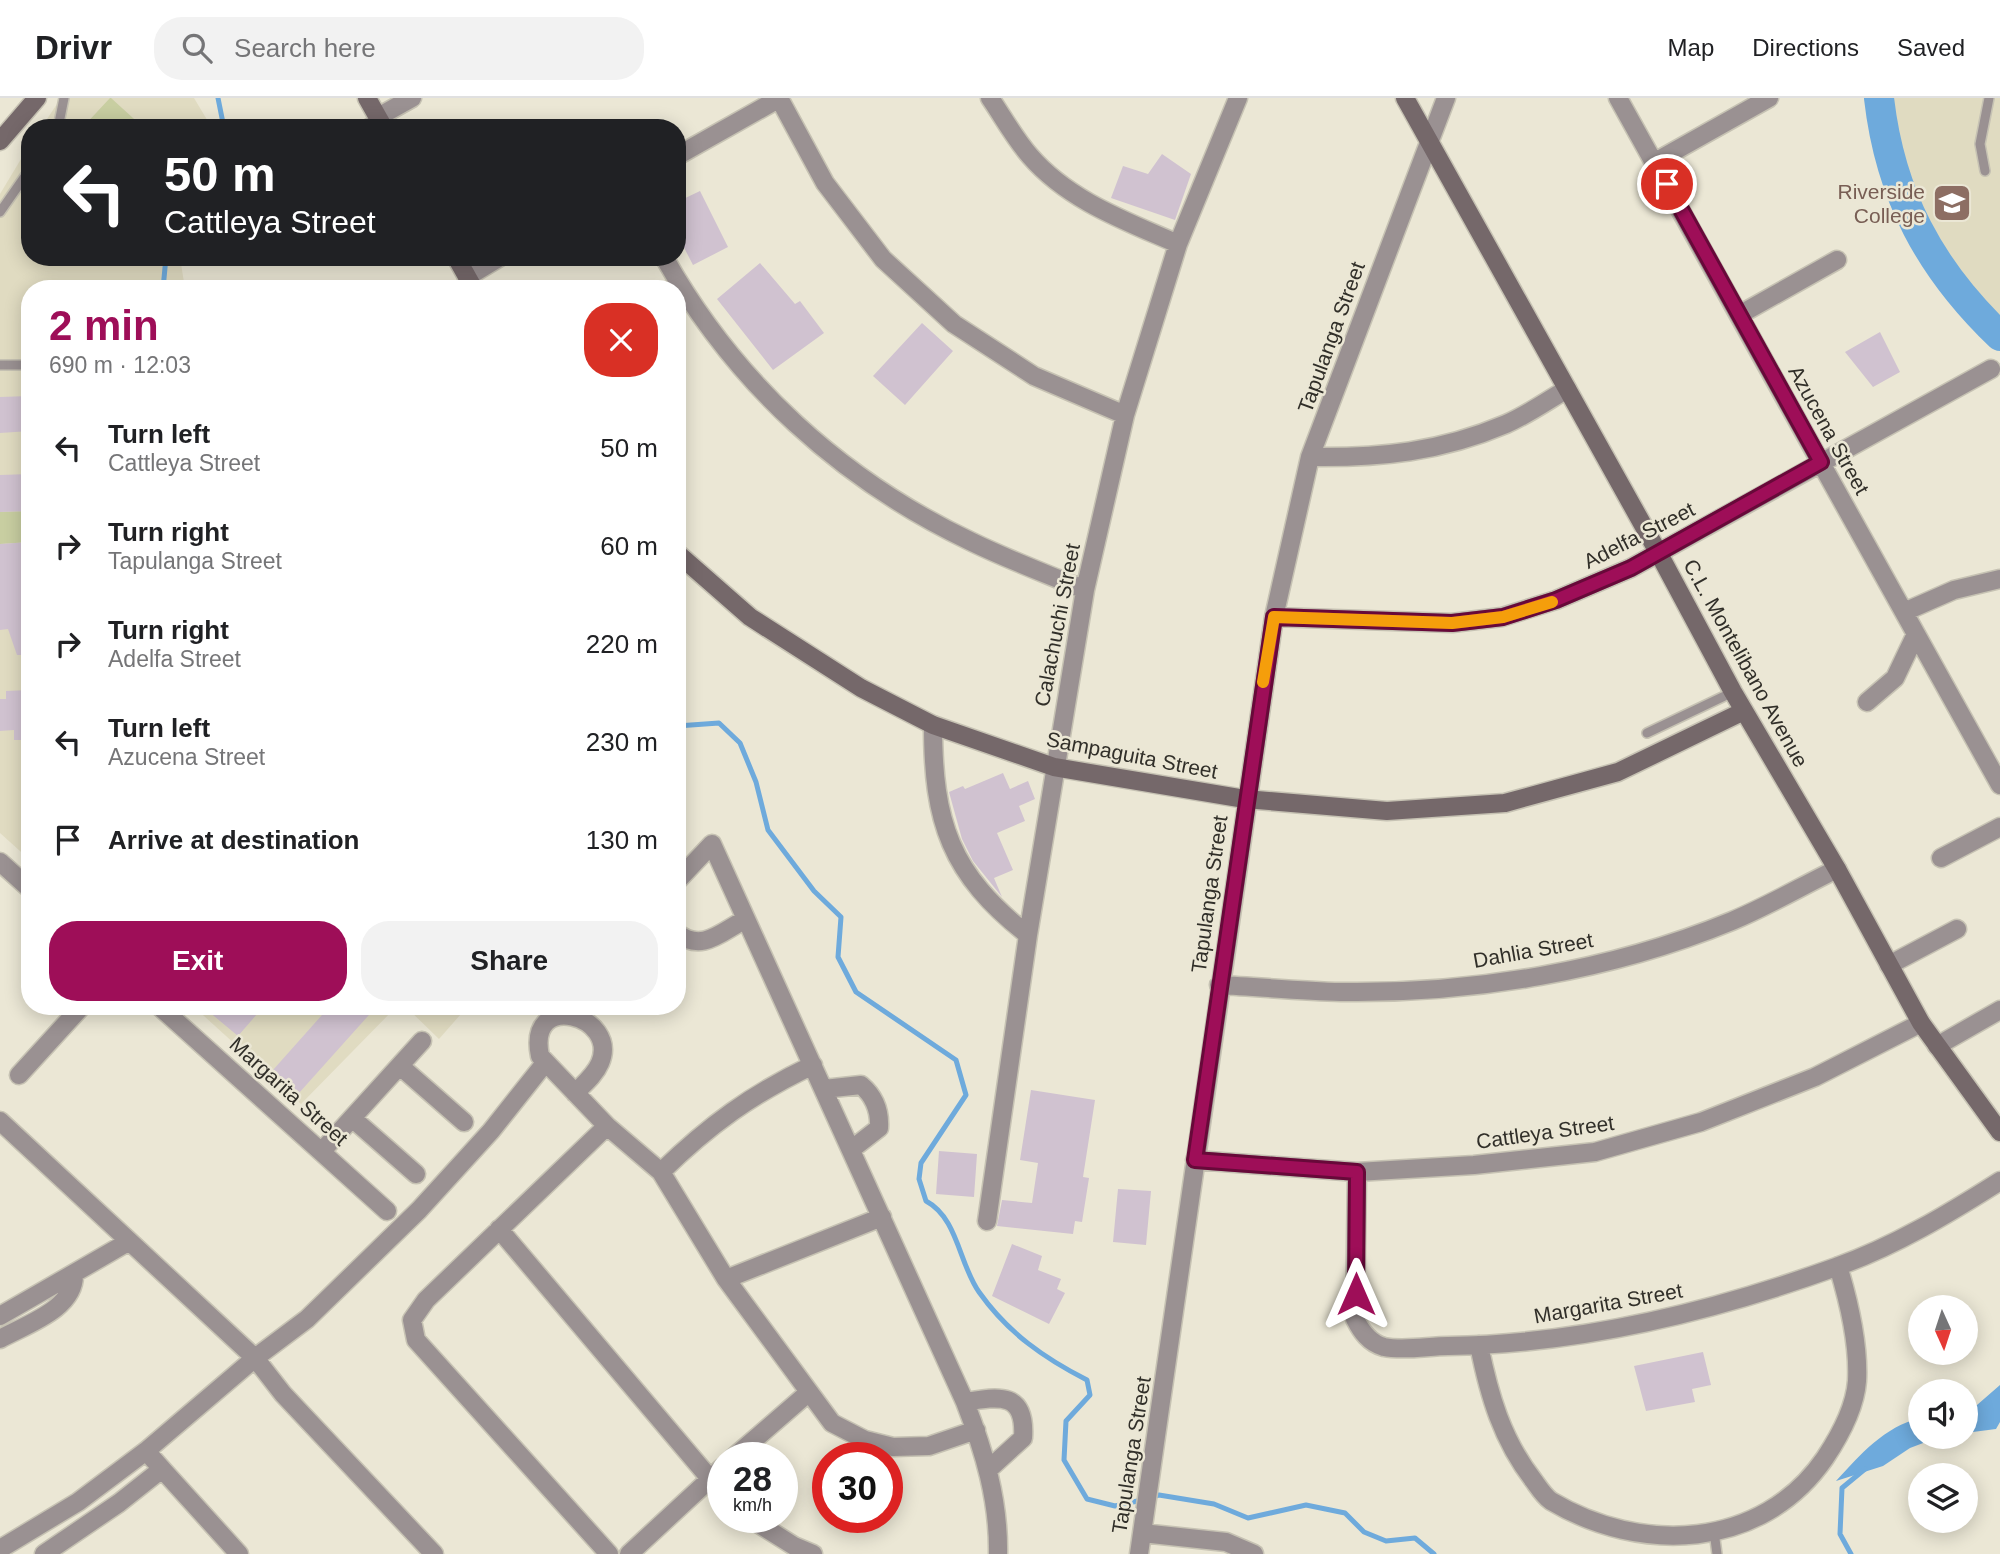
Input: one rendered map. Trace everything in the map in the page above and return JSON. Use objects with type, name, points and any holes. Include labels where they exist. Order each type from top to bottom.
[{"type":"street","points":[[0,141],[37,98]]},
{"type":"street","points":[[367,98],[379,119]]},
{"type":"street","points":[[385,119],[412,98]]},
{"type":"street","points":[[686,151],[780,98],[825,183],[883,259],[933,305],[954,324],[1034,376],[1125,415]]},
{"type":"street","points":[[990,98],[1029,156],[1053,178],[1091,205],[1178,244]]},
{"type":"street","name":"Calachuchi Street","points":[[987,1221],[1054,767],[1085,590],[1125,415],[1178,244],[1238,98]]},
{"type":"street","name":"C.L. Montelibano Avenue","points":[[1405,98],[1744,712],[1837,869],[1921,1023],[2000,1132]]},
{"type":"street","name":"Tapulanga Street","points":[[1139,1554],[1245,799],[1274,617],[1310,457],[1428,140],[1447,98]]},
{"type":"street","name":"Azucena Street","points":[[1618,98],[2000,785]]},
{"type":"street","points":[[1654,162],[1769,98]]},
{"type":"street","points":[[1740,315],[1837,260]]},
{"type":"street","points":[[474,280],[490,266]]},
{"type":"street","points":[[686,296],[745,375],[797,427],[888,496],[971,542],[1085,590]]},
{"type":"street","name":"Adelfa Street","points":[[1274,617],[1452,623],[1503,617],[1556,600],[1631,568],[1991,369]]},
{"type":"street","points":[[1310,457],[1376,457],[1443,447],[1508,424],[1567,389]]},
{"type":"street","name":"Sampaguita Street","points":[[686,561],[750,617],[861,688],[933,725],[1054,767],[1245,799],[1387,811],[1505,803],[1618,772],[1744,712]]},
{"type":"street","points":[[1904,611],[1955,590],[2000,579]]},
{"type":"street","points":[[1867,702],[1895,678],[1906,649],[1916,634]]},
{"type":"street","points":[[933,725],[937,806],[950,845],[970,879],[996,910],[1028,935]]},
{"type":"street","points":[[1941,858],[2000,827]]},
{"type":"street","points":[[686,871],[712,844],[965,1402],[989,1469],[996,1508],[998,1554]]},
{"type":"street","points":[[0,862],[21,881]]},
{"type":"street","name":"Dahlia Street","points":[[1219,985],[1342,992],[1446,988],[1539,977],[1645,950],[1732,921],[1837,869]]},
{"type":"street","points":[[686,940],[700,944],[746,919]]},
{"type":"street","points":[[1889,965],[1957,929]]},
{"type":"street","points":[[1937,1046],[2000,1010]]},
{"type":"street","points":[[19,1075],[74,1015]]},
{"type":"street","name":"Margarita Street","points":[[169,1015],[387,1211]]},
{"type":"street","points":[[563,1015],[556,1016],[543,1027],[537,1041],[545,1063],[607,1126],[661,1172],[726,1279],[832,1423],[865,1440],[893,1447],[929,1446],[976,1430]]},
{"type":"street","points":[[573,1015],[583,1019],[594,1030],[602,1045],[601,1061],[575,1093]]},
{"type":"street","name":"Cattleya Street","points":[[1195,1160],[1357,1172],[1474,1166],[1595,1152],[1701,1122],[1802,1082],[1921,1023]]},
{"type":"street","points":[[322,1151],[422,1041]]},
{"type":"street","points":[[0,1549],[78,1502],[146,1451],[255,1358],[307,1319],[419,1210],[491,1131],[545,1063]]},
{"type":"street","points":[[661,1172],[698,1136],[735,1107],[813,1065]]},
{"type":"street","points":[[400,1066],[464,1122]]},
{"type":"street","points":[[824,1089],[861,1085],[869,1091],[879,1114],[878,1128],[852,1149]]},
{"type":"street","points":[[352,1118],[415,1174]]},
{"type":"street","points":[[0,1121],[255,1358],[283,1394],[435,1554]]},
{"type":"street","points":[[607,1126],[426,1300],[412,1320],[416,1340],[610,1554]]},
{"type":"street","name":"Margarita Street","points":[[1357,1172],[1355,1319],[1363,1335],[1384,1347],[1479,1345],[1588,1334],[1713,1307],[1838,1266],[1933,1223],[2000,1181]]},
{"type":"street","points":[[726,1279],[882,1217]]},
{"type":"street","points":[[499,1229],[707,1477]]},
{"type":"street","points":[[0,1316],[128,1242]]},
{"type":"street","points":[[1479,1345],[1489,1393],[1513,1454],[1549,1500],[1598,1529],[1653,1542],[1716,1547],[1763,1518],[1808,1483],[1840,1436],[1857,1382],[1850,1307],[1838,1266]]},
{"type":"street","points":[[0,1339],[67,1299],[74,1286],[74,1273]]},
{"type":"street","points":[[751,1442],[808,1392]]},
{"type":"street","points":[[965,1402],[1001,1396],[1016,1404],[1024,1421],[1023,1438],[989,1469]]},
{"type":"street","points":[[146,1451],[239,1554]]},
{"type":"street","points":[[44,1554],[119,1503],[162,1469]]},
{"type":"street","points":[[629,1554],[707,1481]]},
{"type":"street","points":[[773,1533],[813,1554]]},
{"type":"street","points":[[1142,1533],[1226,1542],[1254,1554]]},
{"type":"lane","points":[[60,119],[64,98]]},
{"type":"lane","points":[[1986,171],[1980,144],[1990,98],[2000,101]]},
{"type":"lane","points":[[0,212],[21,182]]},
{"type":"lane","points":[[0,365],[21,365]]},
{"type":"lane","points":[[1647,733],[1733,691]]},
{"type":"shaded area","points":[[61,98],[194,98],[207,119],[47,119]]},
{"type":"shaded area","name":"Riverside College","points":[[1879,98],[2000,98],[2000,336],[1943,272],[1915,230],[1894,176]]},
{"type":"shaded area","points":[[21,159],[21,266],[181,266],[184,280],[21,280],[21,852],[0,833],[0,194]]},
{"type":"shaded area","points":[[203,1015],[388,1015],[301,1104]]},
{"type":"shaded area","points":[[414,1015],[460,1015],[439,1039]]},
{"type":"green space","points":[[111,98],[134,119],[90,119]]},
{"type":"green space","points":[[21,511],[21,543],[0,544],[0,512]]},
{"type":"water","points":[[2000,1385],[2000,1422],[1996,1429],[1978,1431],[1978,1404]]},
{"type":"water","points":[[1907,1422],[1908,1449],[1883,1466],[1836,1481],[1884,1435]]},
{"type":"building","points":[[1162,154],[1191,174],[1175,220],[1111,198],[1123,166],[1148,174]]},
{"type":"building","points":[[700,191],[728,247],[693,265],[686,251],[686,198]]},
{"type":"building","points":[[760,263],[795,304],[800,301],[824,333],[773,370],[717,299]]},
{"type":"building","points":[[922,323],[953,351],[905,405],[873,376]]},
{"type":"building","points":[[1880,332],[1900,372],[1873,387],[1845,352]]},
{"type":"building","points":[[21,396],[21,432],[0,433],[0,397]]},
{"type":"building","points":[[21,474],[21,511],[0,512],[0,475]]},
{"type":"building","points":[[21,543],[21,655],[17,655],[8,629],[0,630],[0,544]]},
{"type":"building","points":[[21,690],[21,740],[14,740],[14,730],[0,731],[0,699],[6,699],[6,691]]},
{"type":"building","points":[[1003,773],[1010,789],[1028,781],[1035,799],[1019,806],[1025,821],[997,833],[1013,870],[994,878],[1002,897],[973,861],[962,839],[949,792],[963,786],[965,789]]},
{"type":"building","points":[[213,1015],[256,1015],[238,1036]]},
{"type":"building","points":[[322,1015],[369,1015],[299,1093],[273,1070]]},
{"type":"building","points":[[1031,1090],[1095,1100],[1083,1177],[1089,1178],[1082,1222],[1075,1221],[1073,1234],[997,1226],[1002,1200],[1032,1203],[1038,1163],[1020,1160]]},
{"type":"building","points":[[939,1151],[977,1154],[974,1197],[936,1194]]},
{"type":"building","points":[[1118,1189],[1151,1191],[1146,1245],[1113,1242]]},
{"type":"building","points":[[1012,1244],[1042,1256],[1038,1270],[1061,1279],[1057,1289],[1065,1293],[1049,1324],[992,1296]]},
{"type":"building","points":[[1703,1352],[1711,1385],[1692,1389],[1695,1402],[1646,1411],[1634,1366]]},
{"type":"waterway","points":[[218,98],[222,119]]},
{"type":"waterway","points":[[1879,98],[1893,167],[1917,228],[1953,284],[2000,336]]},
{"type":"waterway","points":[[164,280],[165,266]]},
{"type":"waterway","points":[[686,725],[719,723],[740,743],[756,782],[768,830],[814,891],[841,917],[838,957],[856,992],[956,1060],[966,1095],[921,1163],[919,1179],[926,1201],[945,1218],[972,1281],[990,1307],[1028,1343],[1087,1380],[1090,1395],[1066,1421],[1064,1460],[1087,1499],[1115,1506],[1142,1500]]},
{"type":"waterway","points":[[1851,1554],[1840,1534],[1842,1488],[1865,1469]]},
{"type":"waterway","points":[[1152,1497],[1159,1495],[1214,1504],[1248,1518],[1306,1505],[1345,1513],[1364,1532],[1386,1541],[1415,1538],[1434,1554]]},
{"type":"slow traffic","points":[[1263,682],[1274,617],[1452,623],[1503,617],[1552,602]]},
{"type":"place","name":"Riverside College","points":[[1952,203]]},
{"type":"route","points":[[1356,1294],[1357,1172],[1195,1160],[1245,799],[1274,617],[1452,623],[1503,617],[1556,600],[1631,568],[1821,462],[1667,184]]}]
